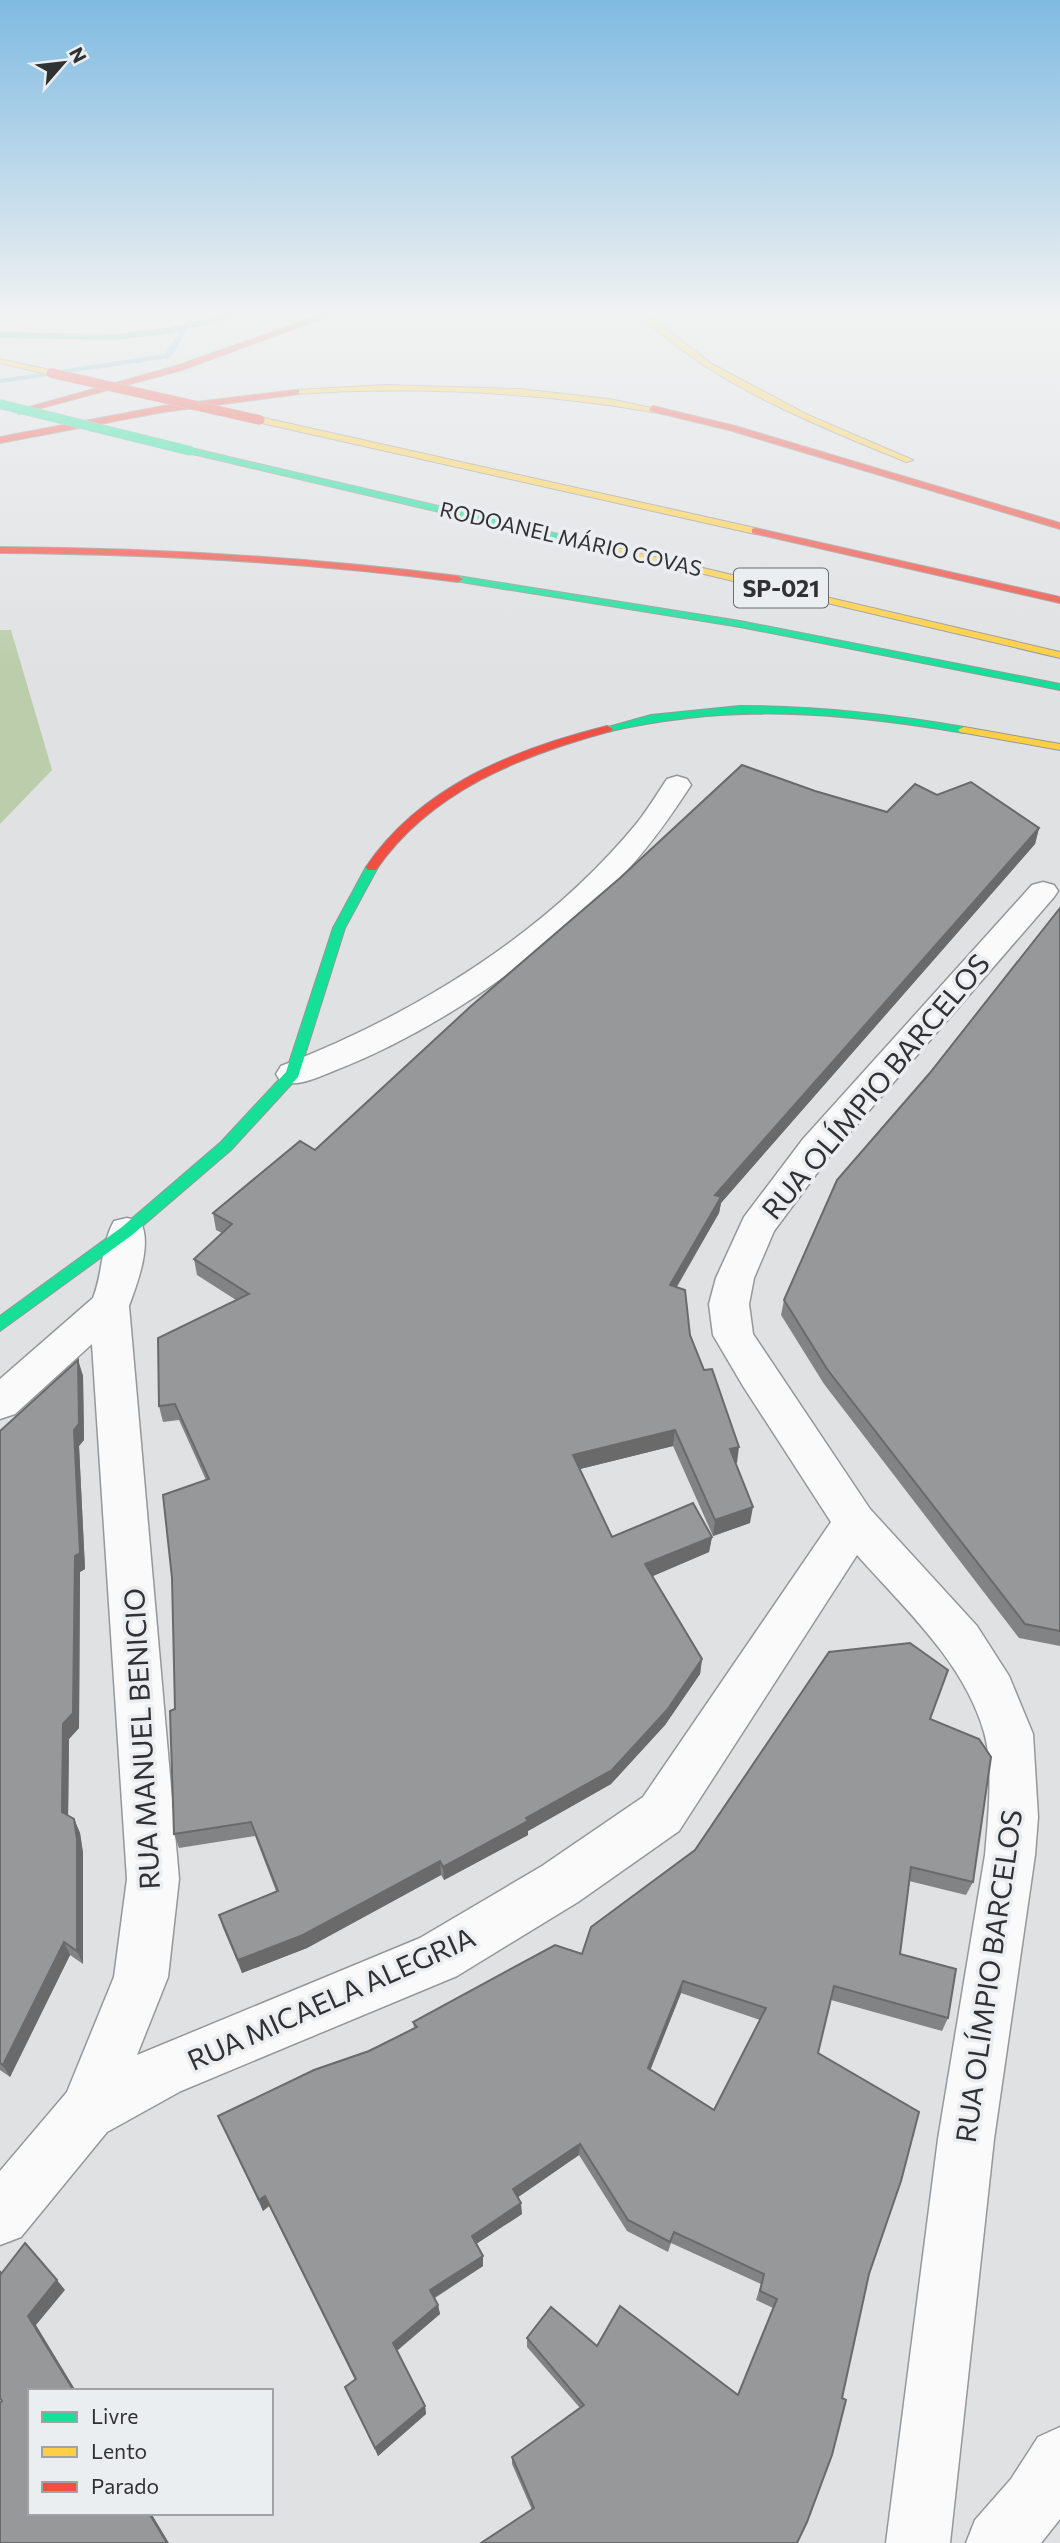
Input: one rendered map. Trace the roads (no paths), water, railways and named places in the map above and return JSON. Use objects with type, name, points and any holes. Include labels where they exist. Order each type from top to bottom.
[{"type":"main road","points":[[0,440],[42,432]]},
{"type":"main road","name":"RODOANEL MÁRIO COVAS","points":[[115,432],[1060,655]]},
{"type":"main road","name":"RODOANEL MÁRIO COVAS","points":[[316,432],[1060,600]]},
{"type":"main road","points":[[745,432],[1060,524]]},
{"type":"main road","points":[[843,432],[925,466]]},
{"type":"main road","points":[[950,476],[1060,524]]},
{"type":"main road","points":[[0,550],[66,549],[251,558],[392,571],[547,591],[712,618],[1060,687]]},
{"type":"main road","points":[[0,1325],[127,1231],[226,1146],[293,1074],[339,928],[381,852],[418,817],[473,778],[542,747],[624,724],[704,711],[803,709],[904,719],[1060,747]]},
{"type":"street","points":[[293,1074],[359,1047],[396,1028],[470,982],[530,939],[602,878],[646,830],[677,785]]},
{"type":"street","name":"RUA OLÍMPIO BARCELOS","points":[[918,2543],[966,2139],[1010,1855],[1013,1817],[1009,1734],[992,1690],[961,1640],[855,1522],[757,1375],[733,1335],[729,1304],[735,1278],[757,1226],[816,1148],[1042,891]]},
{"type":"street","points":[[0,1403],[109,1306],[120,1279],[127,1231]]},
{"type":"street","name":"RUA MANUEL BENICIO","points":[[0,2216],[87,2112],[141,1977],[153,1879],[109,1306]]},
{"type":"street","name":"RUA MICAELA ALEGRIA","points":[[87,2112],[162,2072],[438,1957],[529,1904],[661,1814],[855,1522]]},
{"type":"street","points":[[998,2543],[1034,2502],[1060,2459]]}]
